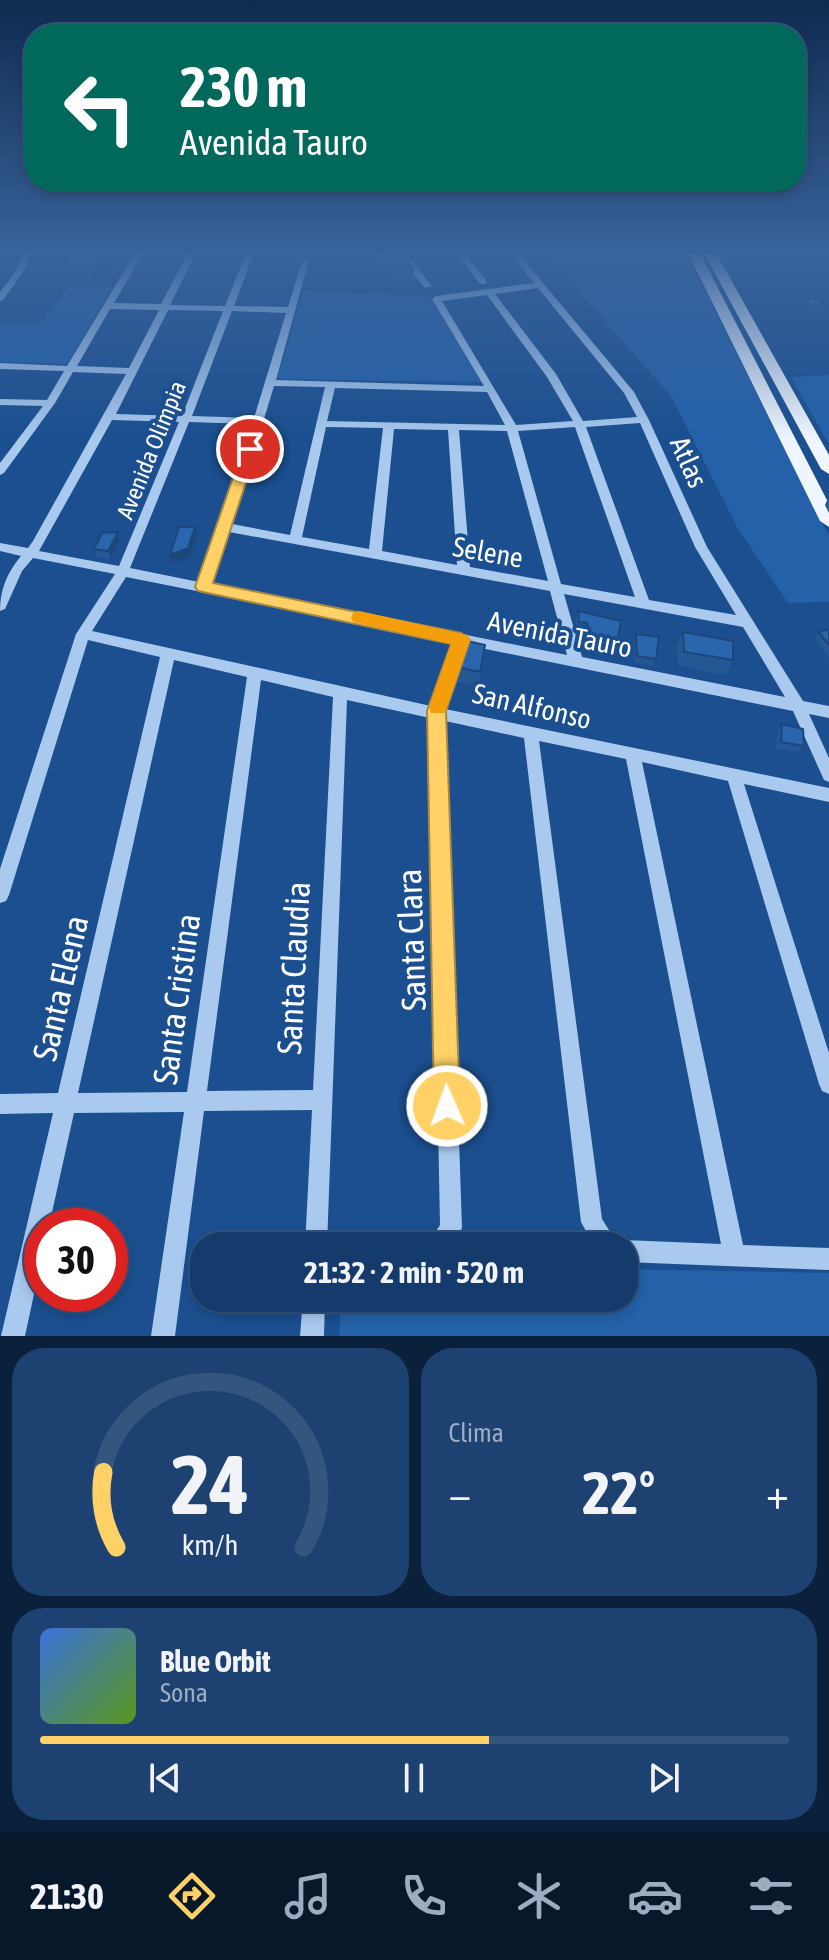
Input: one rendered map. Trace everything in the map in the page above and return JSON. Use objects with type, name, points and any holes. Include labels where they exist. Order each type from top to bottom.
[{"type":"main road","points":[[725,315],[829,521]]},
{"type":"main road","points":[[744,315],[829,469]]},
{"type":"street","points":[[0,471],[50,403],[101,315]]},
{"type":"street","points":[[0,606],[17,569],[38,544],[109,417],[160,315]]},
{"type":"street","name":"Avenida Olimpia","points":[[0,895],[83,634],[122,573],[226,315]]},
{"type":"street","points":[[204,587],[289,315]]},
{"type":"street","points":[[446,315],[512,428],[576,661]]},
{"type":"street","points":[[507,315],[552,376],[579,423],[644,605]]},
{"type":"street","name":"Atlas","points":[[567,315],[620,379],[644,420],[701,547],[798,706],[829,775]]},
{"type":"street","points":[[0,366],[130,371]]},
{"type":"street","points":[[270,383],[491,389]]},
{"type":"street","points":[[295,539],[330,386]]},
{"type":"street","points":[[0,402],[50,403]]},
{"type":"street","points":[[109,417],[258,421]]},
{"type":"street","points":[[321,424],[512,428],[644,420]]},
{"type":"street","points":[[375,555],[389,424]]},
{"type":"street","points":[[453,427],[464,572]]},
{"type":"street","name":"Selene","points":[[224,527],[745,622]]},
{"type":"street","name":"Avenida Tauro","points":[[0,547],[829,712]]},
{"type":"street","name":"San Alfonso","points":[[83,634],[255,671],[340,693],[829,795]]},
{"type":"street","name":"Santa Clara","points":[[448,1232],[451,1228],[437,711],[461,640]]},
{"type":"street","name":"Santa Elena","points":[[13,1336],[168,654]]},
{"type":"street","name":"Santa Cristina","points":[[163,1336],[255,671]]},
{"type":"street","name":"Santa Claudia","points":[[316,1232],[340,693]]},
{"type":"street","points":[[531,734],[592,1222],[598,1232]]},
{"type":"street","points":[[633,756],[735,1257]]},
{"type":"street","points":[[734,776],[829,1084]]},
{"type":"street","points":[[0,1104],[321,1100]]},
{"type":"street","points":[[638,1252],[829,1259]]},
{"type":"street","points":[[312,1336],[313,1312]]},
{"type":"shaded area","points":[[46,315],[96,315],[67,364],[0,362],[0,324],[40,323]]},
{"type":"shaded area","points":[[297,315],[441,315],[481,382],[277,379]]},
{"type":"shaded area","points":[[600,315],[718,315],[829,536],[829,602],[788,603],[737,527],[671,396]]},
{"type":"shaded area","points":[[829,375],[829,441],[827,441],[791,377]]},
{"type":"shaded area","points":[[638,1269],[829,1273],[829,1336],[339,1336],[340,1312],[638,1312]]},
{"type":"building","points":[[179,527],[195,527],[188,548],[170,555]]},
{"type":"building","points":[[118,532],[108,551],[94,549],[102,533]]},
{"type":"building","points":[[578,611],[621,621],[617,643],[590,637],[587,623],[579,622]]},
{"type":"building","points":[[829,629],[829,645],[819,632]]},
{"type":"building","points":[[683,632],[733,641],[733,660],[684,652]]},
{"type":"building","points":[[636,634],[659,637],[656,659],[637,656]]},
{"type":"building","points":[[463,640],[485,645],[480,672],[457,667]]},
{"type":"building","points":[[782,724],[803,729],[804,746],[781,742]]},
{"type":"slow traffic","points":[[359,618],[461,640],[438,707]]},
{"type":"route","points":[[250,449],[204,587],[461,640],[437,711],[447,1106]]}]
